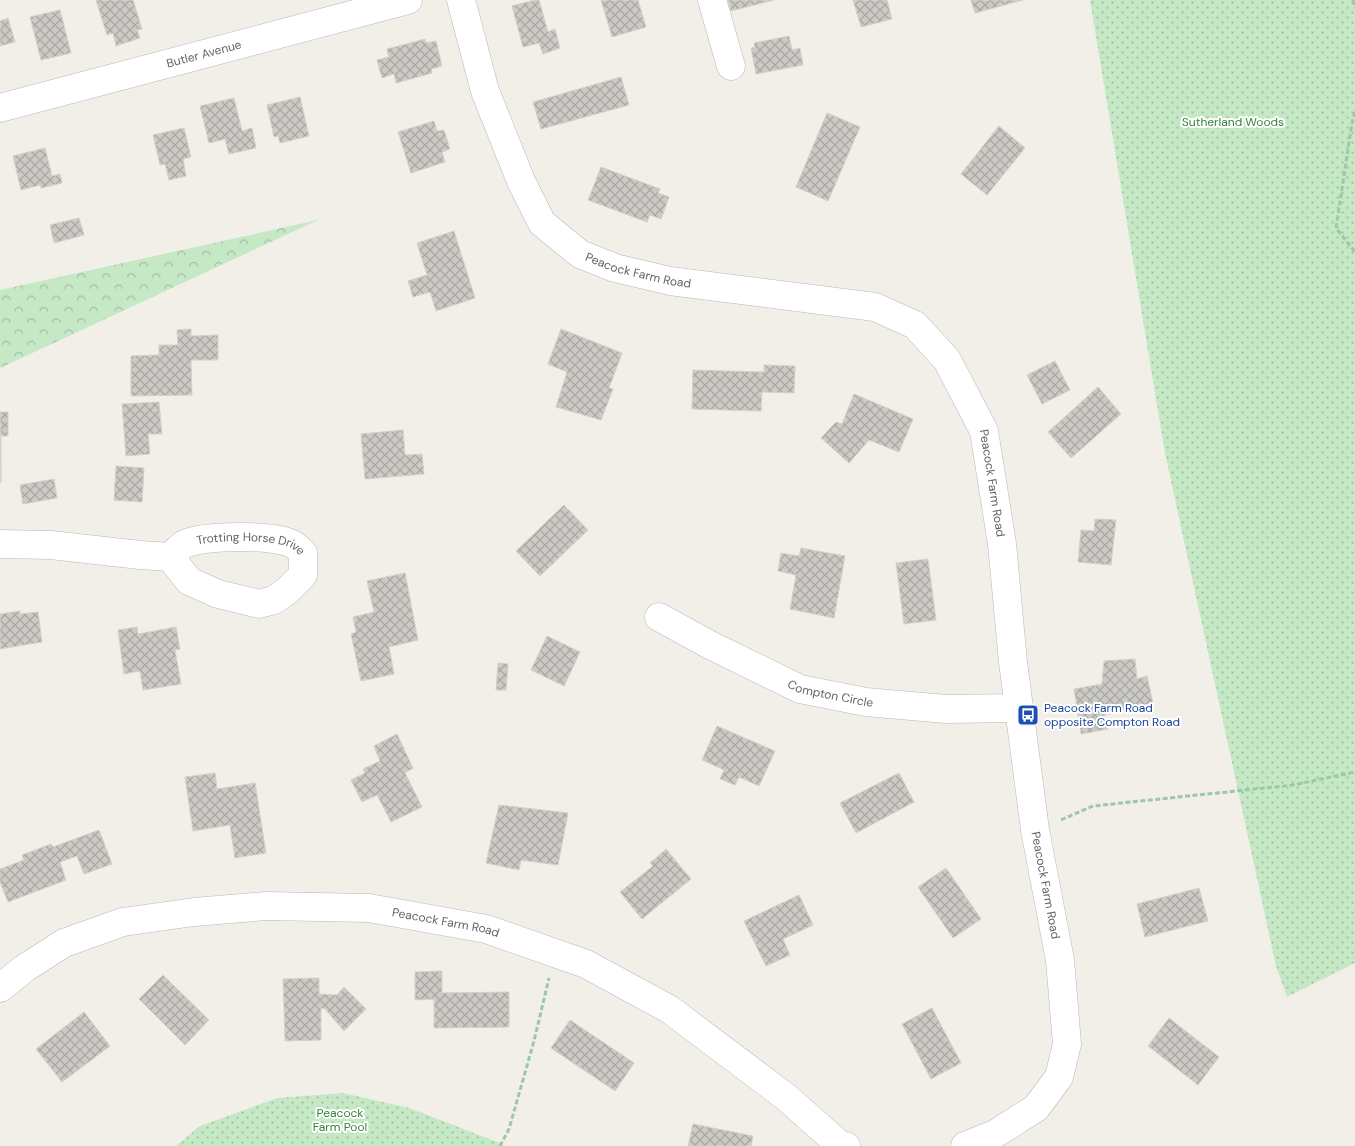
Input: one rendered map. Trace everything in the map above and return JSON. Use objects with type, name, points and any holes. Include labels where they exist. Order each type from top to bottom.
[{"type":"street","name":"Butler Avenue","points":[[0,108],[408,0]]},
{"type":"street","name":"Peacock Farm Road","points":[[461,0],[485,91],[521,181],[542,223],[580,254],[615,268],[670,281],[875,307],[915,325],[947,360],[984,431],[1002,544],[1012,662],[1035,830],[1060,960],[1067,1044],[1059,1077],[1036,1108],[994,1134],[965,1146]]},
{"type":"street","points":[[712,0],[731,66]]},
{"type":"street","points":[[0,544],[51,546],[140,556],[170,557]]},
{"type":"street","name":"Compton Circle","points":[[659,617],[710,645],[800,688],[866,702],[946,709],[1019,708]]},
{"type":"street","name":"Peacock Farm Road","points":[[0,988],[25,968],[64,943],[123,922],[194,912],[266,906],[370,908],[486,929],[586,964],[668,1009],[786,1097],[840,1145],[846,1146]]},
{"type":"path","points":[[1353,0],[1355,8]]},
{"type":"path","points":[[1355,112],[1336,228],[1355,252]]},
{"type":"path","points":[[1035,830],[1093,806],[1293,785],[1355,772]]},
{"type":"path","points":[[500,1146],[509,1129],[534,1041],[554,953]]},
{"type":"green space","name":"Sutherland Woods","points":[[1090,0],[1355,0],[1355,963],[1287,997],[1276,966],[1165,453]]},
{"type":"green space","points":[[318,220],[0,368],[0,290]]},
{"type":"green space","name":"Peacock Farm Pool","points":[[343,1093],[409,1108],[504,1146],[176,1146],[200,1126],[278,1098]]},
{"type":"building","points":[[96,0],[133,0],[142,29],[137,30],[140,38],[116,46],[113,33],[107,35]]},
{"type":"building","points":[[539,0],[548,32],[555,29],[560,48],[543,54],[539,43],[523,47],[512,6]]},
{"type":"building","points":[[601,0],[638,0],[646,27],[612,37]]},
{"type":"building","points":[[728,0],[774,0],[731,11]]},
{"type":"building","points":[[853,0],[887,0],[892,19],[861,27]]},
{"type":"building","points":[[971,0],[1023,0],[975,13]]},
{"type":"building","points":[[60,10],[71,53],[41,60],[30,17]]},
{"type":"building","points":[[8,18],[15,42],[0,46],[0,21]]},
{"type":"building","points":[[789,36],[792,50],[800,48],[803,65],[756,74],[751,48],[755,47],[754,43]]},
{"type":"building","points":[[425,39],[426,43],[436,41],[442,66],[431,69],[432,73],[396,83],[394,74],[382,78],[377,60],[389,57],[387,49]]},
{"type":"building","points":[[621,77],[629,105],[541,129],[533,102]]},
{"type":"building","points":[[300,97],[309,136],[280,143],[278,136],[274,137],[267,105]]},
{"type":"building","points":[[234,98],[242,131],[252,128],[256,148],[229,154],[225,139],[209,143],[200,106]]},
{"type":"building","points":[[827,113],[860,127],[828,201],[796,187]]},
{"type":"building","points":[[434,121],[437,131],[444,130],[450,149],[442,152],[445,162],[411,173],[398,132]]},
{"type":"building","points":[[999,126],[1025,148],[987,195],[961,174]]},
{"type":"building","points":[[184,128],[191,157],[183,159],[186,176],[169,180],[165,164],[160,165],[153,135]]},
{"type":"building","points":[[45,148],[52,176],[60,174],[62,183],[41,188],[40,185],[21,190],[13,156]]},
{"type":"building","points":[[601,167],[660,189],[658,193],[669,197],[661,219],[650,215],[647,222],[588,200]]},
{"type":"building","points":[[79,218],[84,235],[54,243],[50,225]]},
{"type":"building","points":[[454,231],[475,298],[436,311],[430,292],[413,297],[408,281],[427,275],[417,243]]},
{"type":"building","points":[[191,329],[191,336],[218,335],[218,360],[191,360],[192,395],[131,396],[131,356],[159,355],[159,345],[178,345],[177,330]]},
{"type":"building","points":[[561,329],[622,353],[609,388],[613,389],[601,420],[556,407],[567,372],[548,364]]},
{"type":"building","points":[[1055,361],[1070,390],[1042,404],[1027,375]]},
{"type":"building","points":[[764,365],[795,366],[794,393],[762,392],[761,411],[692,409],[693,370],[764,372]]},
{"type":"building","points":[[1098,387],[1121,414],[1071,458],[1048,432]]},
{"type":"building","points":[[854,394],[913,419],[899,452],[869,440],[849,463],[821,438],[836,422],[842,424]]},
{"type":"building","points":[[159,402],[162,434],[148,434],[150,454],[126,456],[122,404]]},
{"type":"building","points":[[0,412],[8,412],[8,436],[1,436],[1,483]]},
{"type":"building","points":[[403,430],[405,455],[422,454],[424,474],[365,479],[361,434]]},
{"type":"building","points":[[116,466],[144,468],[142,502],[114,500]]},
{"type":"building","points":[[54,479],[57,498],[23,504],[20,485]]},
{"type":"building","points":[[564,505],[588,530],[540,576],[516,551]]},
{"type":"building","points":[[1095,519],[1116,520],[1111,565],[1078,562],[1081,530],[1094,531]]},
{"type":"building","points":[[801,548],[845,556],[834,618],[790,609],[796,575],[778,571],[781,553],[799,556]]},
{"type":"building","points":[[928,559],[936,620],[904,624],[896,563]]},
{"type":"building","points":[[405,573],[418,640],[389,647],[394,674],[361,681],[351,634],[356,632],[353,617],[374,612],[367,581]]},
{"type":"building","points":[[20,611],[20,614],[38,612],[42,642],[0,649],[0,614]]},
{"type":"building","points":[[137,627],[138,634],[176,627],[180,649],[175,650],[181,684],[143,690],[140,671],[124,674],[118,630]]},
{"type":"building","points":[[547,636],[580,652],[564,686],[531,670]]},
{"type":"building","points":[[1135,659],[1137,679],[1147,676],[1153,703],[1104,715],[1108,729],[1081,734],[1074,689],[1102,684],[1104,661]]},
{"type":"building","points":[[498,663],[508,664],[506,690],[496,690]]},
{"type":"building","points":[[717,726],[775,751],[759,786],[739,777],[735,785],[720,779],[724,770],[702,760]]},
{"type":"building","points":[[397,734],[413,768],[405,773],[422,807],[391,822],[377,795],[362,802],[351,780],[365,773],[363,769],[380,761],[374,746]]},
{"type":"building","points":[[215,773],[217,789],[255,783],[266,853],[235,858],[230,825],[193,831],[185,777]]},
{"type":"building","points":[[899,773],[914,802],[856,833],[840,803]]},
{"type":"building","points":[[499,805],[568,813],[558,865],[521,860],[519,870],[486,863]]},
{"type":"building","points":[[99,830],[112,864],[84,874],[77,856],[60,862],[66,880],[8,902],[0,882],[0,869],[24,860],[22,855],[51,844],[53,847]]},
{"type":"building","points":[[666,849],[691,879],[642,919],[620,892],[653,866],[650,863]]},
{"type":"building","points":[[946,868],[981,919],[953,938],[918,887]]},
{"type":"building","points":[[1199,888],[1208,921],[1145,937],[1137,904]]},
{"type":"building","points":[[799,895],[813,925],[783,939],[790,955],[766,966],[744,921]]},
{"type":"building","points":[[442,971],[442,993],[509,992],[509,1027],[434,1028],[434,999],[415,1000],[415,972]]},
{"type":"building","points":[[163,975],[209,1020],[185,1045],[139,999]]},
{"type":"building","points":[[319,978],[319,994],[337,995],[344,987],[366,1009],[344,1031],[325,1009],[321,1008],[321,1040],[285,1041],[283,979]]},
{"type":"building","points":[[932,1008],[961,1063],[931,1079],[902,1024]]},
{"type":"building","points":[[84,1012],[110,1046],[62,1082],[36,1049]]},
{"type":"building","points":[[1169,1018],[1219,1057],[1198,1085],[1148,1046]]},
{"type":"building","points":[[570,1020],[634,1063],[615,1091],[551,1048]]},
{"type":"building","points":[[693,1124],[753,1136],[751,1146],[688,1146]]},
{"type":"place","name":"Peacock Farm Road opposite Compton Road","points":[[1028,715]]}]
